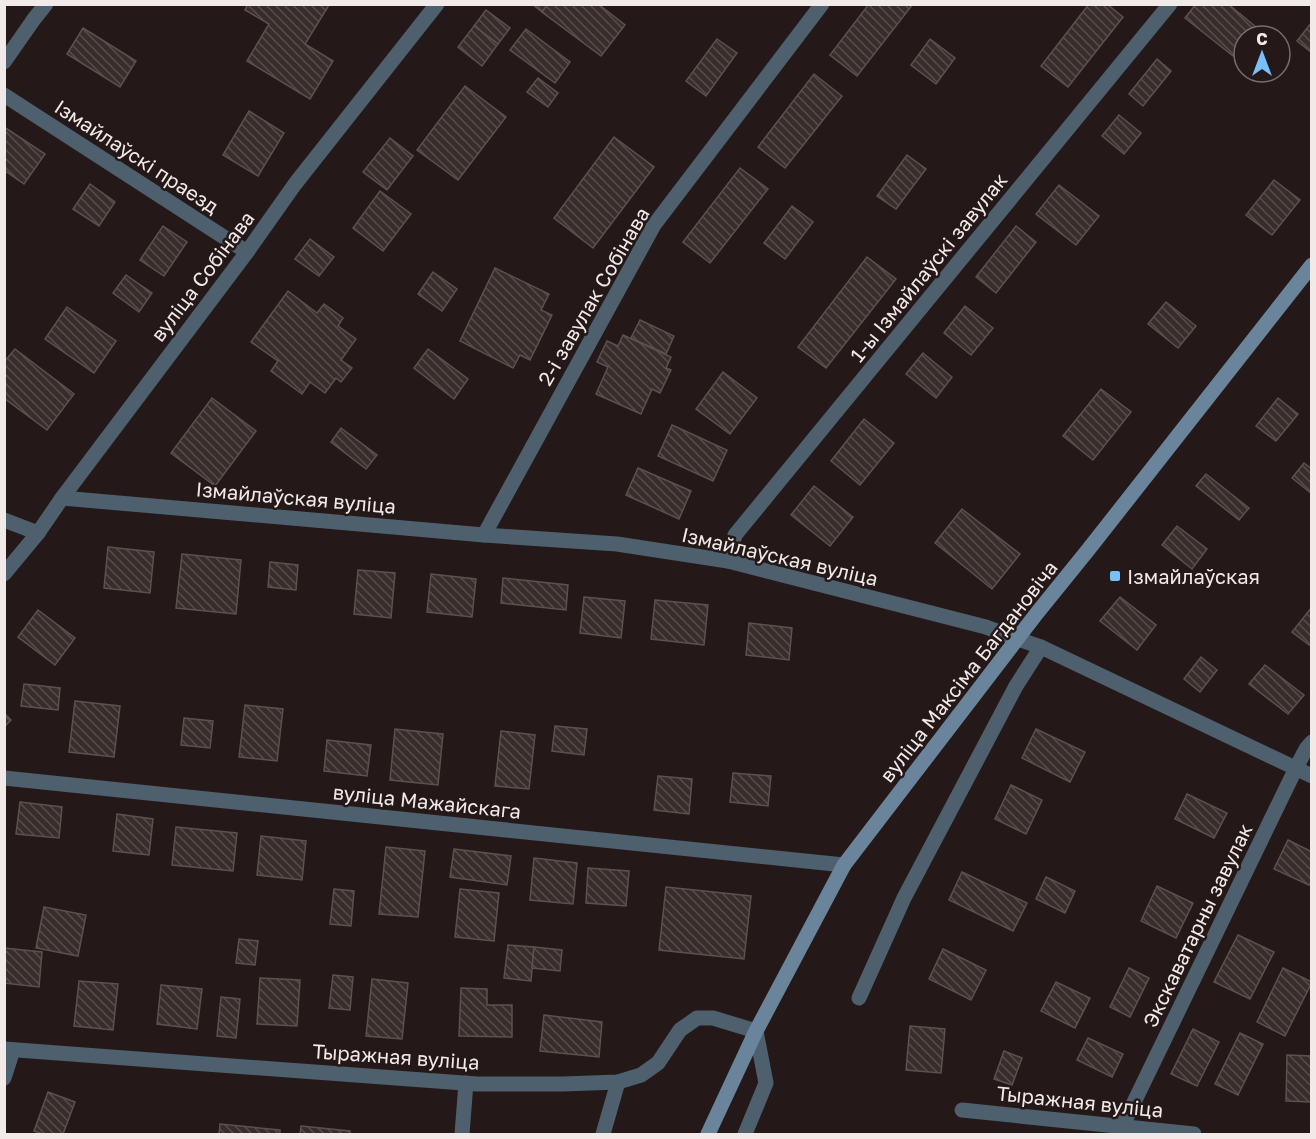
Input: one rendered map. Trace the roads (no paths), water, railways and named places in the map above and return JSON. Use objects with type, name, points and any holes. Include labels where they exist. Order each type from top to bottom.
[{"type":"main road","name":"вуліца Максіма Багдановіча","points":[[708,1134],[756,1031],[844,866],[1037,613],[1311,265]]},
{"type":"street","points":[[4,62],[46,4]]},
{"type":"street","name":"вуліца Собінава","points":[[4,574],[38,533],[248,252],[295,184],[437,4]]},
{"type":"street","name":"2-і завулак Собінава","points":[[484,535],[654,225],[822,4]]},
{"type":"street","name":"1-ы Ізмайлаўскі завулак","points":[[728,561],[735,535],[1170,4]]},
{"type":"street","name":"Ізмайлаўскі праезд","points":[[4,95],[248,252]]},
{"type":"street","name":"Ізмайлаўская вуліца","points":[[62,498],[484,535],[617,544],[728,561],[986,627],[1041,647],[1311,776]]},
{"type":"street","points":[[4,520],[38,533]]},
{"type":"street","points":[[859,998],[904,898],[1016,686],[1041,647]]},
{"type":"street","name":"Экскаватарны завулак","points":[[1122,1127],[1296,768],[1311,742]]},
{"type":"street","name":"вуліца Мажайскага","points":[[4,778],[844,866]]},
{"type":"street","name":"Тыражная вуліца","points":[[9,1050],[466,1083],[563,1084],[618,1082],[641,1075],[658,1063],[680,1030],[697,1018],[713,1018],[756,1031]]},
{"type":"street","points":[[745,1134],[766,1083],[756,1031]]},
{"type":"street","points":[[4,1078],[9,1050]]},
{"type":"street","points":[[603,1134],[618,1082]]},
{"type":"street","points":[[462,1134],[466,1083]]},
{"type":"street","name":"Тыражная вуліца","points":[[962,1110],[1194,1134]]},
{"type":"place","name":"Ізмайлаўская","points":[[1115,576]]}]
